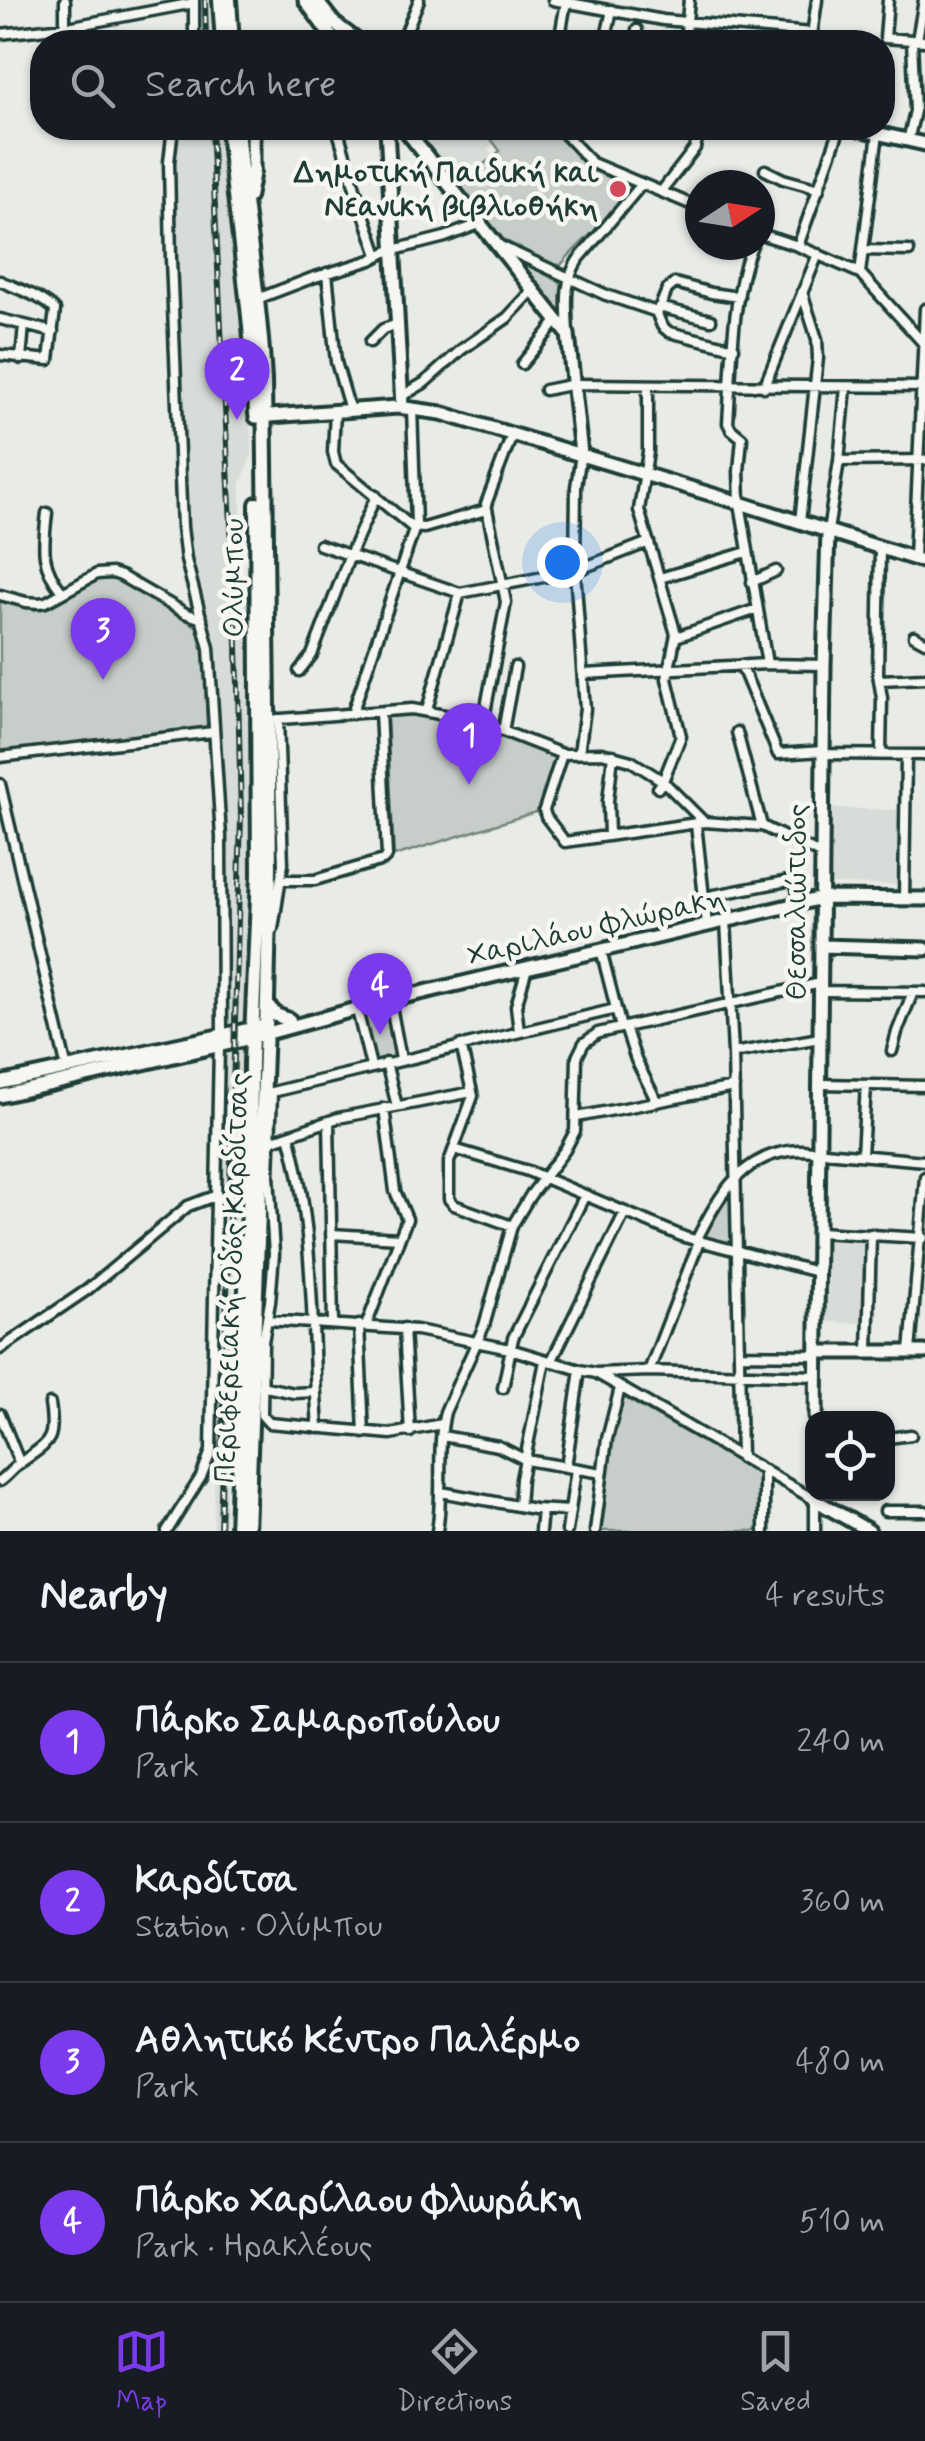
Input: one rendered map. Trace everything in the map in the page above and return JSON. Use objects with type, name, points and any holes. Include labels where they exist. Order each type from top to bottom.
[{"type":"main road","points":[[220,0],[222,30]]},
{"type":"main road","points":[[229,0],[231,30]]},
{"type":"main road","points":[[305,0],[327,30]]},
{"type":"main road","points":[[316,0],[343,30]]},
{"type":"main road","points":[[895,138],[925,144]]},
{"type":"main road","name":"Ολύμπου","points":[[229,140],[261,416],[273,719],[267,1005],[259,1032]]},
{"type":"main road","name":"Ολύμπου","points":[[239,140],[263,358],[259,1032]]},
{"type":"main road","points":[[246,224],[254,172],[253,140]]},
{"type":"main road","points":[[388,140],[405,404]]},
{"type":"main road","points":[[414,140],[568,334],[581,454]]},
{"type":"main road","points":[[261,416],[405,404],[581,454],[919,560]]},
{"type":"main road","name":"Θεσσαλιώτιδος","points":[[816,1411],[828,531]]},
{"type":"main road","name":"Χαριλάου Φλώρακη","points":[[259,1032],[822,898],[925,899]]},
{"type":"main road","points":[[821,946],[925,949]]},
{"type":"main road","name":"Χαριλάου Φλώρακη","points":[[259,1032],[289,1020],[364,1002],[386,1002]]},
{"type":"main road","points":[[267,1005],[276,1016],[289,1020]]},
{"type":"main road","points":[[0,1096],[259,1032]]},
{"type":"main road","name":"Περιφερειακή Οδός Καρδίτσας","points":[[237,1531],[259,1032]]},
{"type":"main road","name":"Περιφερειακή Οδός Καρδίτσας","points":[[247,1531],[259,1032]]},
{"type":"main road","points":[[0,1083],[66,1069],[114,1065]]},
{"type":"main road","points":[[816,1354],[925,1352]]},
{"type":"main road","points":[[821,1501],[868,1531]]},
{"type":"street","points":[[65,0],[65,27]]},
{"type":"street","points":[[407,30],[420,0]]},
{"type":"street","points":[[554,0],[587,3],[663,20],[753,30]]},
{"type":"street","points":[[686,30],[689,0]]},
{"type":"street","points":[[813,30],[817,0]]},
{"type":"street","points":[[885,30],[888,0]]},
{"type":"street","points":[[908,141],[915,111],[924,0]]},
{"type":"street","points":[[37,30],[194,2],[194,30]]},
{"type":"street","points":[[561,30],[566,2]]},
{"type":"street","points":[[608,30],[612,10]]},
{"type":"street","points":[[0,34],[30,31]]},
{"type":"street","points":[[167,1531],[202,1477],[212,1451],[221,1041],[221,837],[209,648],[186,560],[182,527],[172,259],[172,140]]},
{"type":"street","points":[[341,140],[378,254]]},
{"type":"street","points":[[570,140],[592,164],[685,202]]},
{"type":"street","points":[[661,192],[696,148],[698,140]]},
{"type":"street","points":[[798,246],[836,140]]},
{"type":"street","points":[[860,274],[877,140]]},
{"type":"street","points":[[775,175],[819,189]]},
{"type":"street","points":[[568,334],[568,279],[578,260],[642,184]]},
{"type":"street","points":[[257,298],[371,260],[378,254],[482,224]]},
{"type":"street","points":[[775,239],[860,274],[924,345]]},
{"type":"street","points":[[499,246],[621,301],[712,320]]},
{"type":"street","points":[[864,250],[910,250]]},
{"type":"street","points":[[764,387],[818,254]]},
{"type":"street","points":[[746,260],[728,424],[742,440],[740,503],[767,664]]},
{"type":"street","points":[[327,273],[336,362],[350,410]]},
{"type":"street","points":[[0,280],[54,310],[51,358],[0,355]]},
{"type":"street","points":[[734,348],[668,331],[658,319],[658,310],[669,286],[675,282],[739,298]]},
{"type":"street","points":[[352,714],[415,528],[417,507],[405,404],[461,350],[501,322],[534,289]]},
{"type":"street","points":[[800,522],[818,344],[802,292]]},
{"type":"street","points":[[919,560],[925,309]]},
{"type":"street","points":[[0,320],[53,332]]},
{"type":"street","points":[[522,364],[558,320]]},
{"type":"street","points":[[370,342],[383,329],[398,324]]},
{"type":"street","points":[[21,358],[24,326]]},
{"type":"street","points":[[545,390],[575,384],[924,388]]},
{"type":"street","points":[[648,385],[648,432],[639,510],[676,637],[667,679],[681,736],[661,784]]},
{"type":"street","name":"Θεσσαλιώτιδος","points":[[828,531],[846,387]]},
{"type":"street","points":[[335,411],[335,462],[415,528],[486,510]]},
{"type":"street","points":[[483,723],[506,602],[486,510],[512,435]]},
{"type":"street","points":[[579,753],[585,709],[575,571],[581,454]]},
{"type":"street","points":[[839,461],[922,460]]},
{"type":"street","points":[[299,670],[312,655],[376,496]]},
{"type":"street","points":[[47,513],[44,555],[49,573],[62,592]]},
{"type":"street","points":[[320,545],[460,593],[575,571],[649,542]]},
{"type":"street","points":[[880,547],[881,754]]},
{"type":"street","points":[[660,578],[747,552]]},
{"type":"street","points":[[752,582],[776,571]]},
{"type":"street","points":[[0,595],[26,602],[46,602],[97,574],[112,573],[202,619]]},
{"type":"street","points":[[426,710],[460,593]]},
{"type":"street","points":[[676,637],[758,609]]},
{"type":"street","points":[[914,636],[925,642]]},
{"type":"street","points":[[584,674],[824,664]]},
{"type":"street","points":[[741,665],[778,754],[925,755]]},
{"type":"street","points":[[503,731],[515,667]]},
{"type":"street","points":[[880,680],[925,678]]},
{"type":"street","points":[[267,950],[282,880],[273,719],[380,712],[426,710],[483,723],[562,754],[613,755],[631,761],[700,823],[707,925]]},
{"type":"street","points":[[282,880],[315,880],[387,856],[380,712]]},
{"type":"street","points":[[0,757],[213,732]]},
{"type":"street","points":[[737,732],[762,826]]},
{"type":"street","points":[[562,754],[544,815],[565,842],[700,823],[762,826],[822,856]]},
{"type":"street","points":[[609,836],[613,755]]},
{"type":"street","points":[[904,899],[906,755]]},
{"type":"street","points":[[0,784],[66,1069]]},
{"type":"street","points":[[704,897],[793,880],[800,903]]},
{"type":"street","points":[[726,920],[734,1087],[741,1458]]},
{"type":"street","points":[[601,950],[623,1028],[657,1102]]},
{"type":"street","points":[[520,1032],[516,1006],[527,968]]},
{"type":"street","points":[[436,1531],[442,1424],[477,1342],[512,1226],[572,1139],[577,1118],[576,1070],[580,1050],[593,1036],[623,1028],[821,987],[925,992]]},
{"type":"street","points":[[892,1051],[913,992]]},
{"type":"street","points":[[386,1002],[401,1059]]},
{"type":"street","points":[[442,1424],[410,1432],[364,1433],[269,1423],[262,1416],[262,1342],[274,1254],[269,1175],[272,1092],[616,1008]]},
{"type":"street","points":[[358,1010],[371,1066]]},
{"type":"street","points":[[733,1052],[820,1038]]},
{"type":"street","points":[[462,1045],[472,1098],[448,1167],[448,1198],[451,1203],[512,1226]]},
{"type":"street","points":[[386,1063],[396,1106]]},
{"type":"street","points":[[820,1084],[925,1086]]},
{"type":"street","points":[[862,1154],[866,1085]]},
{"type":"street","points":[[577,1118],[734,1087]]},
{"type":"street","points":[[271,1141],[329,1121],[472,1092]]},
{"type":"street","points":[[364,1433],[362,1325],[406,1224],[396,1194],[384,1108]]},
{"type":"street","points":[[329,1121],[333,1324]]},
{"type":"street","points":[[289,1135],[301,1192],[318,1428]]},
{"type":"street","points":[[454,1148],[544,1177],[698,1242],[818,1272]]},
{"type":"street","points":[[649,1371],[717,1201],[752,1164],[791,1150],[925,1161]]},
{"type":"street","points":[[910,1352],[925,1177]]},
{"type":"street","points":[[0,1349],[87,1290],[188,1206],[216,1195]]},
{"type":"street","points":[[503,1388],[510,1349],[584,1195]]},
{"type":"street","points":[[519,1506],[548,1361],[624,1212]]},
{"type":"street","points":[[818,1232],[922,1238]]},
{"type":"street","points":[[332,1234],[400,1238]]},
{"type":"street","points":[[868,1352],[871,1234]]},
{"type":"street","points":[[267,1320],[404,1328],[510,1349],[596,1373],[816,1376]]},
{"type":"street","points":[[404,1328],[410,1432]]},
{"type":"street","points":[[739,1354],[816,1354]]},
{"type":"street","points":[[566,1467],[580,1370]]},
{"type":"street","points":[[596,1373],[805,1492]]},
{"type":"street","points":[[261,1386],[294,1393],[316,1392]]},
{"type":"street","points":[[595,1531],[608,1433],[620,1388]]},
{"type":"street","points":[[0,1481],[39,1451],[49,1438],[54,1427],[50,1404]]},
{"type":"street","points":[[0,1414],[20,1464]]},
{"type":"street","points":[[895,1437],[912,1435]]},
{"type":"street","points":[[442,1436],[498,1446],[526,1460],[602,1472]]},
{"type":"street","points":[[567,1531],[576,1469]]},
{"type":"street","points":[[764,1470],[764,1531]]},
{"type":"street","points":[[441,1492],[542,1510],[570,1511]]},
{"type":"street","points":[[815,1501],[815,1531]]},
{"type":"street","points":[[540,1531],[542,1510]]},
{"type":"street","points":[[885,1510],[925,1511]]},
{"type":"shaded area","points":[[196,0],[217,0],[218,30],[197,30]]},
{"type":"shaded area","points":[[176,140],[225,140],[241,289],[238,317],[246,340],[252,454],[241,483],[241,586],[252,615],[252,925],[246,1025],[230,1030],[226,1023],[224,840],[210,635],[191,561],[188,531]]},
{"type":"shaded area","points":[[421,140],[492,140],[495,144],[488,149],[494,156],[457,186]]},
{"type":"shaded area","points":[[492,140],[565,140],[587,165],[630,183],[632,188],[618,208],[561,265],[552,264],[496,236],[457,186],[500,151]]},
{"type":"shaded area","points":[[515,258],[563,284],[563,319]]},
{"type":"shaded area","points":[[115,576],[204,631],[207,729],[0,753],[0,598],[35,610],[94,577]]},
{"type":"shaded area","points":[[425,714],[482,726],[555,758],[539,811],[394,856],[387,717]]},
{"type":"shaded area","points":[[828,808],[902,810],[901,885],[828,884]]},
{"type":"shaded area","points":[[389,1006],[399,1056],[372,1063],[361,1013]]},
{"type":"shaded area","points":[[243,1050],[225,1531],[213,1531],[226,1055]]},
{"type":"shaded area","points":[[732,1186],[731,1247],[701,1237]]},
{"type":"shaded area","points":[[825,1236],[867,1237],[865,1323],[823,1322]]},
{"type":"shaded area","points":[[623,1397],[759,1474],[759,1531],[599,1531],[612,1429]]},
{"type":"railway","points":[[205,0],[206,30]]},
{"type":"railway","points":[[212,140],[237,645],[241,818],[220,1531]]},
{"type":"place","name":"Δημοτική Παιδική και Νεανική βιβλιοθήκη","points":[[618,189]]},
{"type":"place","name":"Καρδίτσα","points":[[237,420]]},
{"type":"place","name":"Αθλητικό Κέντρο Παλέρμο","points":[[103,680]]},
{"type":"place","name":"Πάρκο Σαμαροπούλου","points":[[469,785]]},
{"type":"place","name":"Πάρκο Χαρίλαου Φλωράκη","points":[[380,1035]]}]
